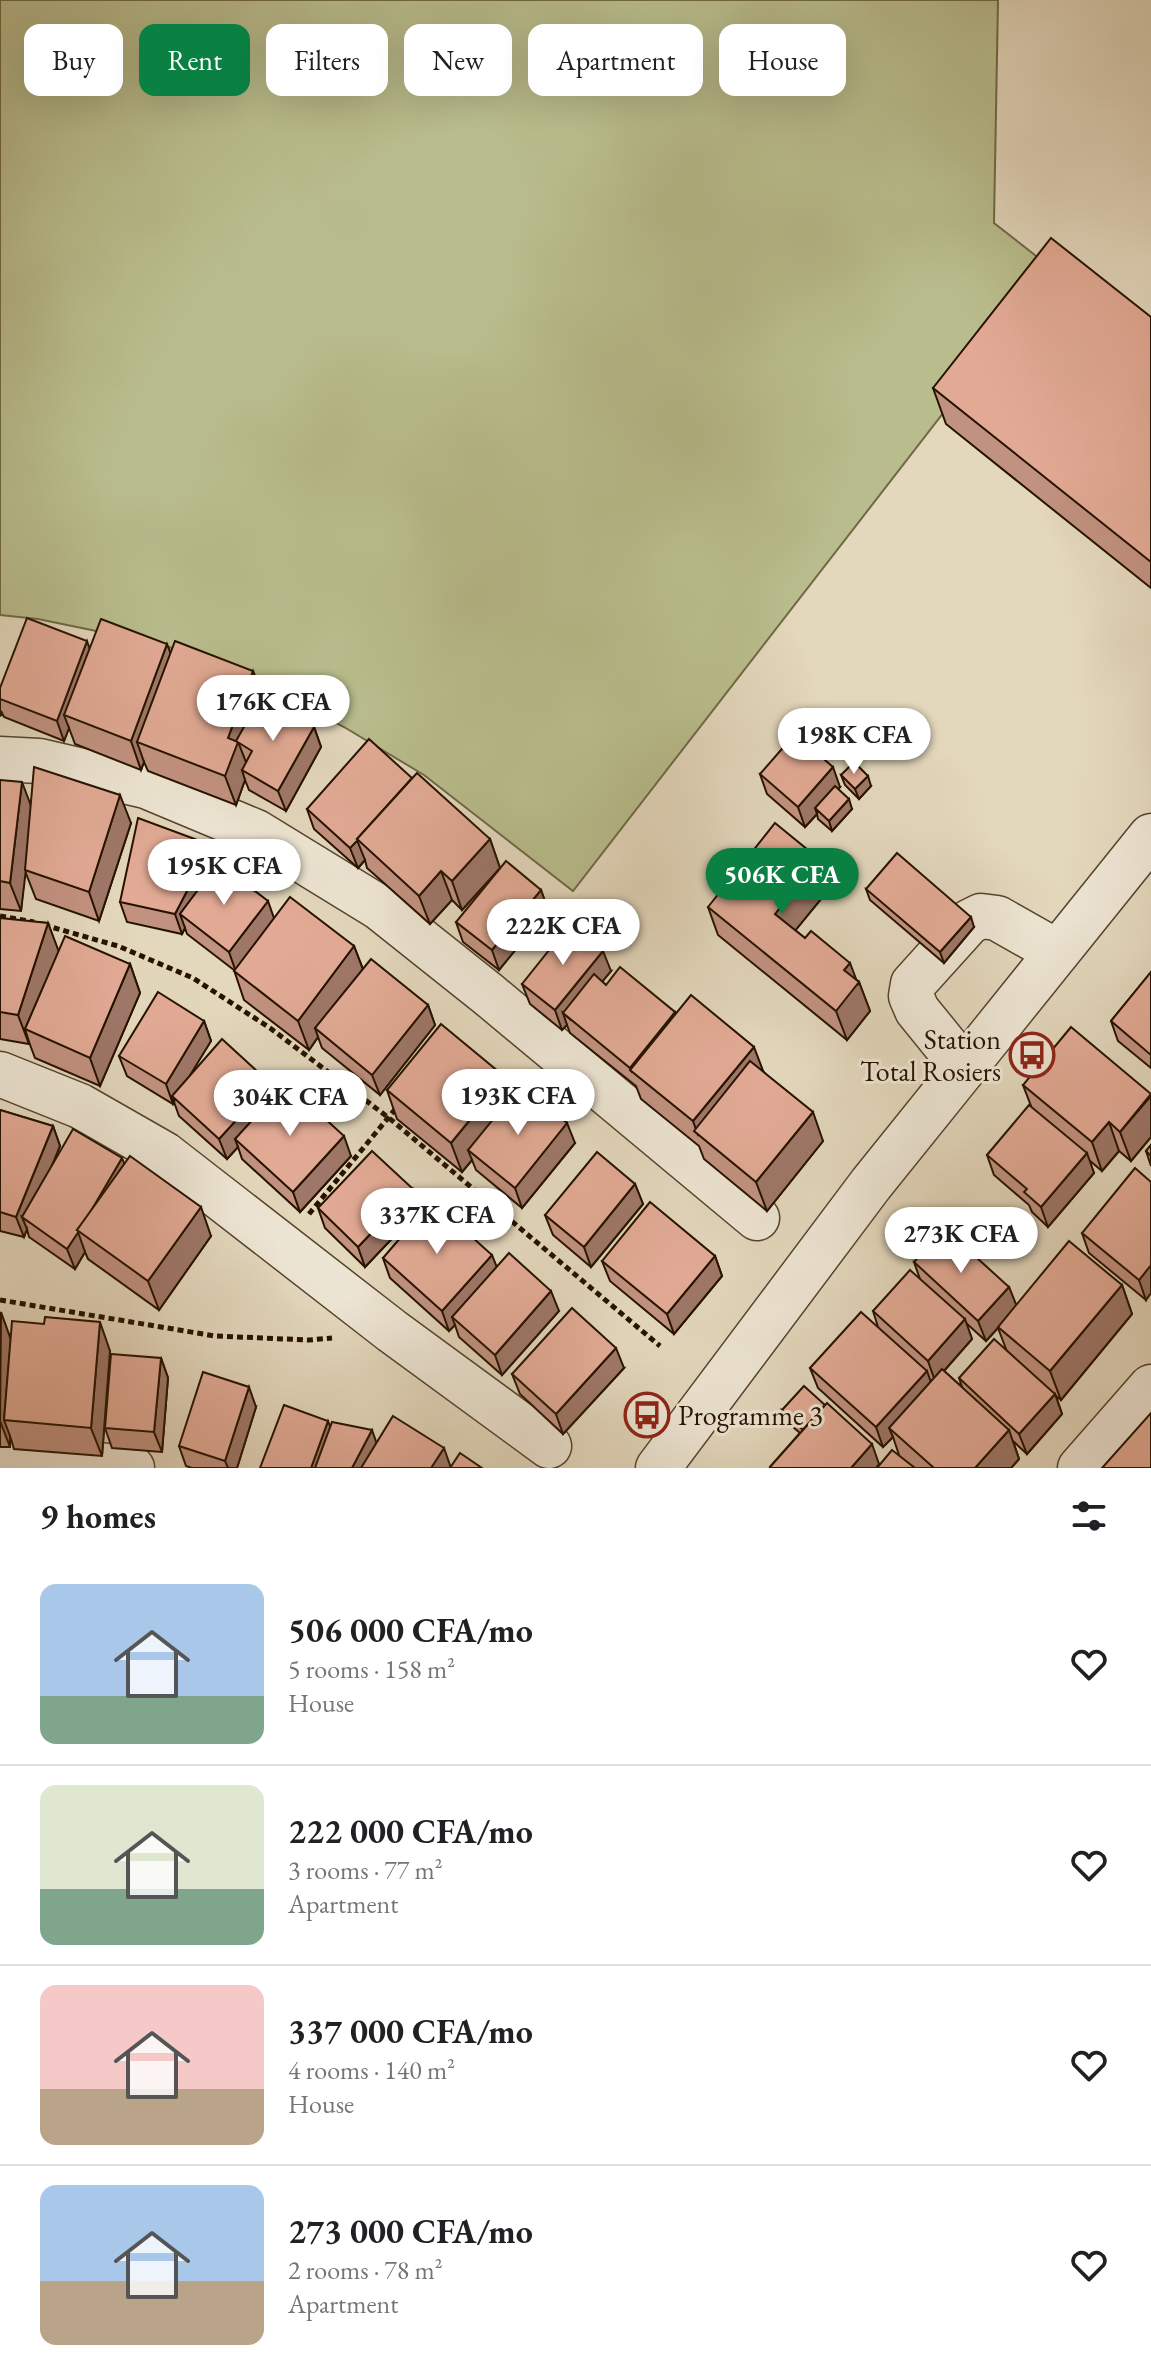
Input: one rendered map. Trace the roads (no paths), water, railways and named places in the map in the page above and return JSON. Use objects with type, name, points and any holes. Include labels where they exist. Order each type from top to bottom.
[{"type":"street","points":[[0,759],[39,761],[146,786],[256,832],[380,908],[757,1218]]},
{"type":"street","points":[[658,1468],[871,1184],[1057,952],[1142,864]]},
{"type":"street","points":[[964,1068],[917,1010],[911,996],[913,984],[969,922],[981,916],[997,918],[1057,952]]},
{"type":"street","points":[[0,1074],[80,1106],[164,1154],[392,1331],[549,1446]]},
{"type":"street","points":[[1080,1468],[1151,1387]]},
{"type":"street","points":[[0,1457],[132,1468]]},
{"type":"place","name":"Station Total Rosiers","points":[[1032,1055]]},
{"type":"place","name":"Programme 3","points":[[647,1415]]}]
